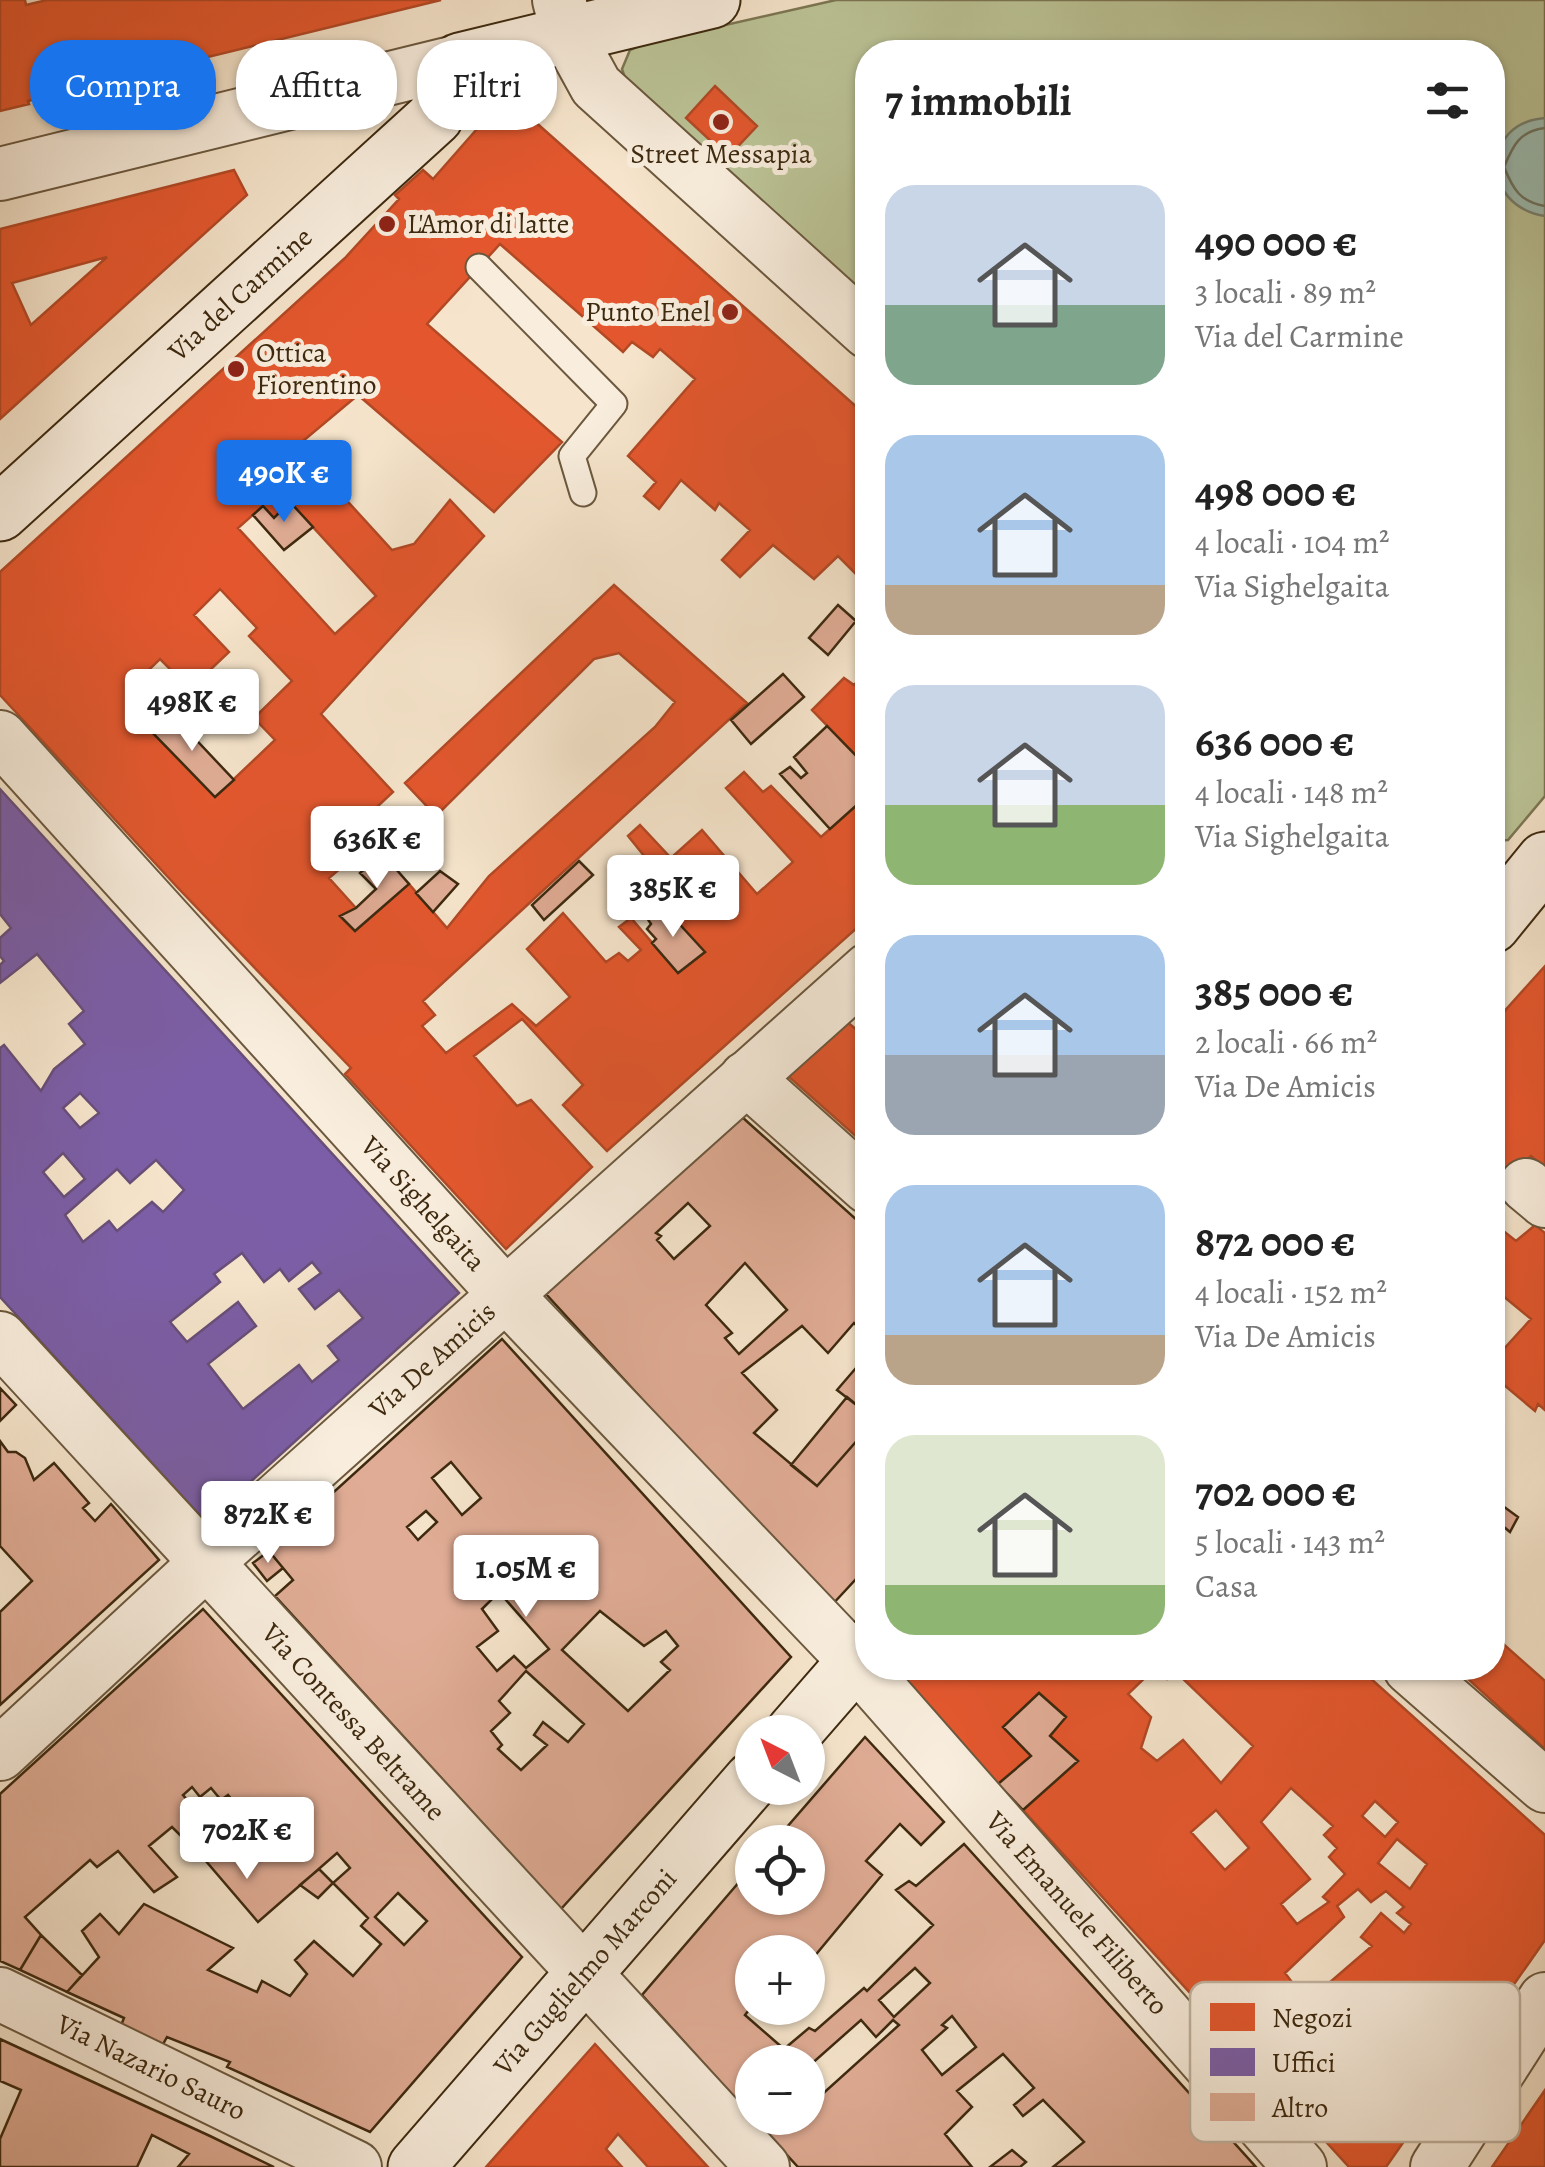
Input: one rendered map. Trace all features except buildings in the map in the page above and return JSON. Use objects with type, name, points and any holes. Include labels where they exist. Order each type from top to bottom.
[{"type":"main road","points":[[511,40],[564,18],[712,0]]},
{"type":"main road","name":"Via del Carmine","points":[[0,513],[390,180],[426,130]]},
{"type":"main road","points":[[1505,897],[1545,860]]},
{"type":"main road","points":[[809,1715],[855,1661]]},
{"type":"main road","name":"Via Guglielmo Marconi","points":[[416,2167],[735,1800]]},
{"type":"street","points":[[564,18],[596,86],[855,320]]},
{"type":"street","points":[[0,174],[417,72]]},
{"type":"street","name":"Via Sighelgaita","points":[[0,737],[506,1295],[855,1648]]},
{"type":"street","name":"Via De Amicis","points":[[0,1754],[206,1563],[855,982]]},
{"type":"street","points":[[746,1078],[855,1175]]},
{"type":"street","name":"Via Contessa Beltrame","points":[[0,1338],[763,2167]]},
{"type":"street","name":"Via Emanuele Filiberto","points":[[883,1680],[1190,2038]]},
{"type":"street","points":[[1424,1680],[1545,1786]]},
{"type":"street","name":"Via Nazario Sauro","points":[[0,1994],[355,2167]]},
{"type":"street","points":[[1520,2038],[1545,1999]]},
{"type":"street","name":"Via Emanuele Filiberto","points":[[1279,2142],[1300,2167]]},
{"type":"street","points":[[1437,2167],[1453,2142]]},
{"type":"lane","points":[[478,266],[614,404],[572,456],[584,493]]},
{"type":"green space","points":[[836,0],[1545,0],[1545,796],[1508,840],[1505,840],[1505,40],[855,40],[855,286],[626,81],[622,69],[630,50],[646,43]]},
{"type":"water","points":[[1545,118],[1545,216],[1524,209],[1505,192],[1505,139],[1524,123]]},
{"type":"place","name":"Street Messapia","points":[[721,122]]},
{"type":"place","name":"L'Amor di latte","points":[[387,224]]},
{"type":"place","name":"Punto Enel","points":[[730,312]]},
{"type":"place","name":"Ottica Fiorentino","points":[[236,369]]}]
